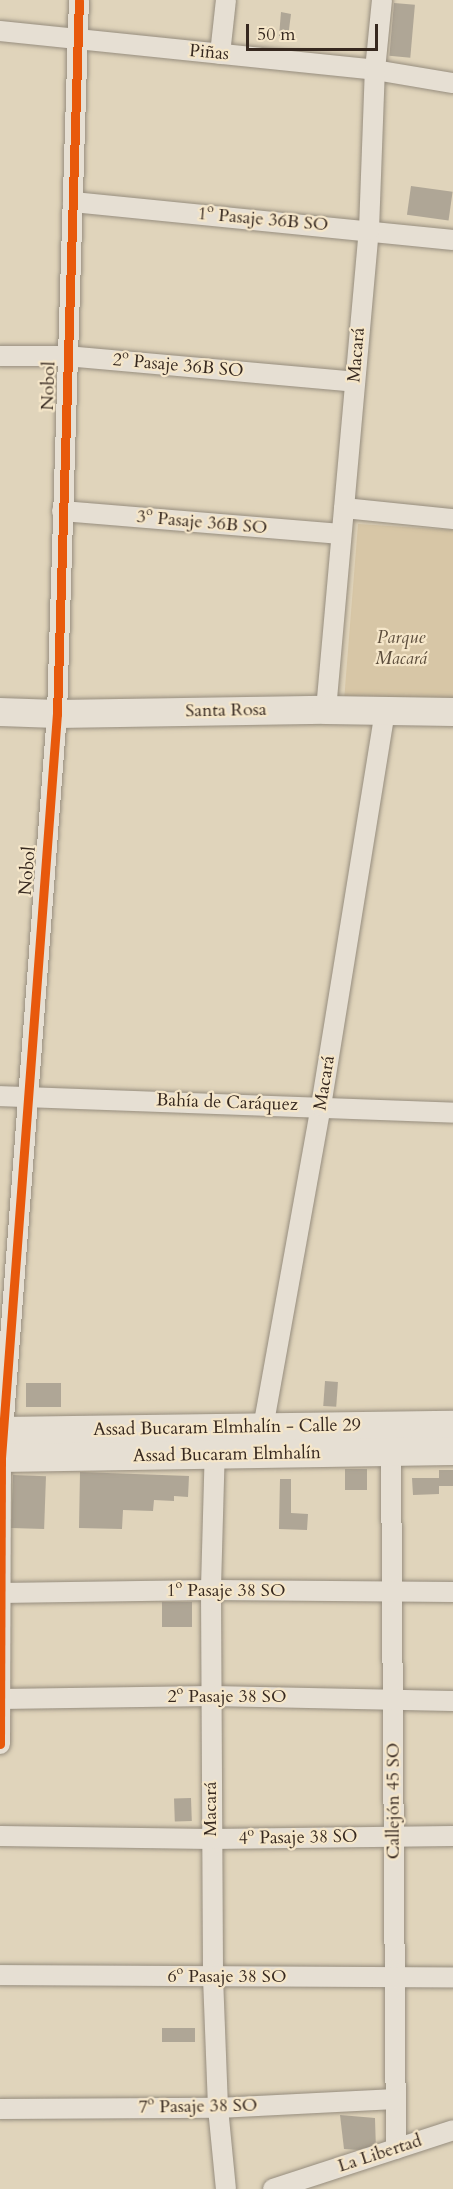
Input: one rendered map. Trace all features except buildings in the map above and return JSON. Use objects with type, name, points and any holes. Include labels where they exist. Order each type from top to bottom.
[{"type":"main road","name":"Santa Rosa","points":[[0,712],[57,714],[326,710],[453,712]]},
{"type":"main road","name":"Assad Bucaram Elmhalín - Calle 29","points":[[261,1441],[453,1425]]},
{"type":"main road","name":"Assad Bucaram Elmhalín","points":[[1,1444],[261,1441],[392,1452],[453,1451]]},
{"type":"street","name":"Nobol","points":[[0,1744],[1,1444],[57,714],[66,356],[79,0]]},
{"type":"street","points":[[220,54],[226,0]]},
{"type":"street","name":"Macará","points":[[326,710],[369,230],[375,70],[382,0]]},
{"type":"street","name":"Piñas","points":[[0,32],[78,42],[375,70],[453,83]]},
{"type":"street","name":"1º Pasaje 36B SO","points":[[73,202],[453,240]]},
{"type":"street","name":"2º Pasaje 36B SO","points":[[0,356],[66,356],[355,382]]},
{"type":"street","points":[[344,508],[453,519]]},
{"type":"street","name":"3º Pasaje 36B SO","points":[[62,512],[341,534]]},
{"type":"street","name":"Macará","points":[[261,1441],[321,1106],[386,712]]},
{"type":"street","name":"Bahía de Caráquez","points":[[0,1096],[321,1106],[453,1113]]},
{"type":"street","name":"Macará","points":[[215,1442],[211,1590],[213,1977],[218,2108],[226,2189]]},
{"type":"street","name":"Callejón 45 SO","points":[[392,1452],[396,2149]]},
{"type":"street","name":"1º Pasaje 38 SO","points":[[1,1593],[211,1590],[453,1592]]},
{"type":"street","name":"2º Pasaje 38 SO","points":[[1,1699],[212,1696],[453,1701]]},
{"type":"street","name":"4º Pasaje 38 SO","points":[[0,1836],[211,1839],[453,1836]]},
{"type":"street","name":"6º Pasaje 38 SO","points":[[0,1975],[453,1977]]},
{"type":"street","name":"7º Pasaje 38 SO","points":[[0,2109],[218,2108],[396,2099]]},
{"type":"street","name":"La Libertad","points":[[273,2189],[453,2130]]},
{"type":"green space","name":"Parque Macará","points":[[358,524],[453,530],[453,703],[344,701]]},
{"type":"cycle path","points":[[0,1744],[1,1458],[57,714],[79,0]]}]
